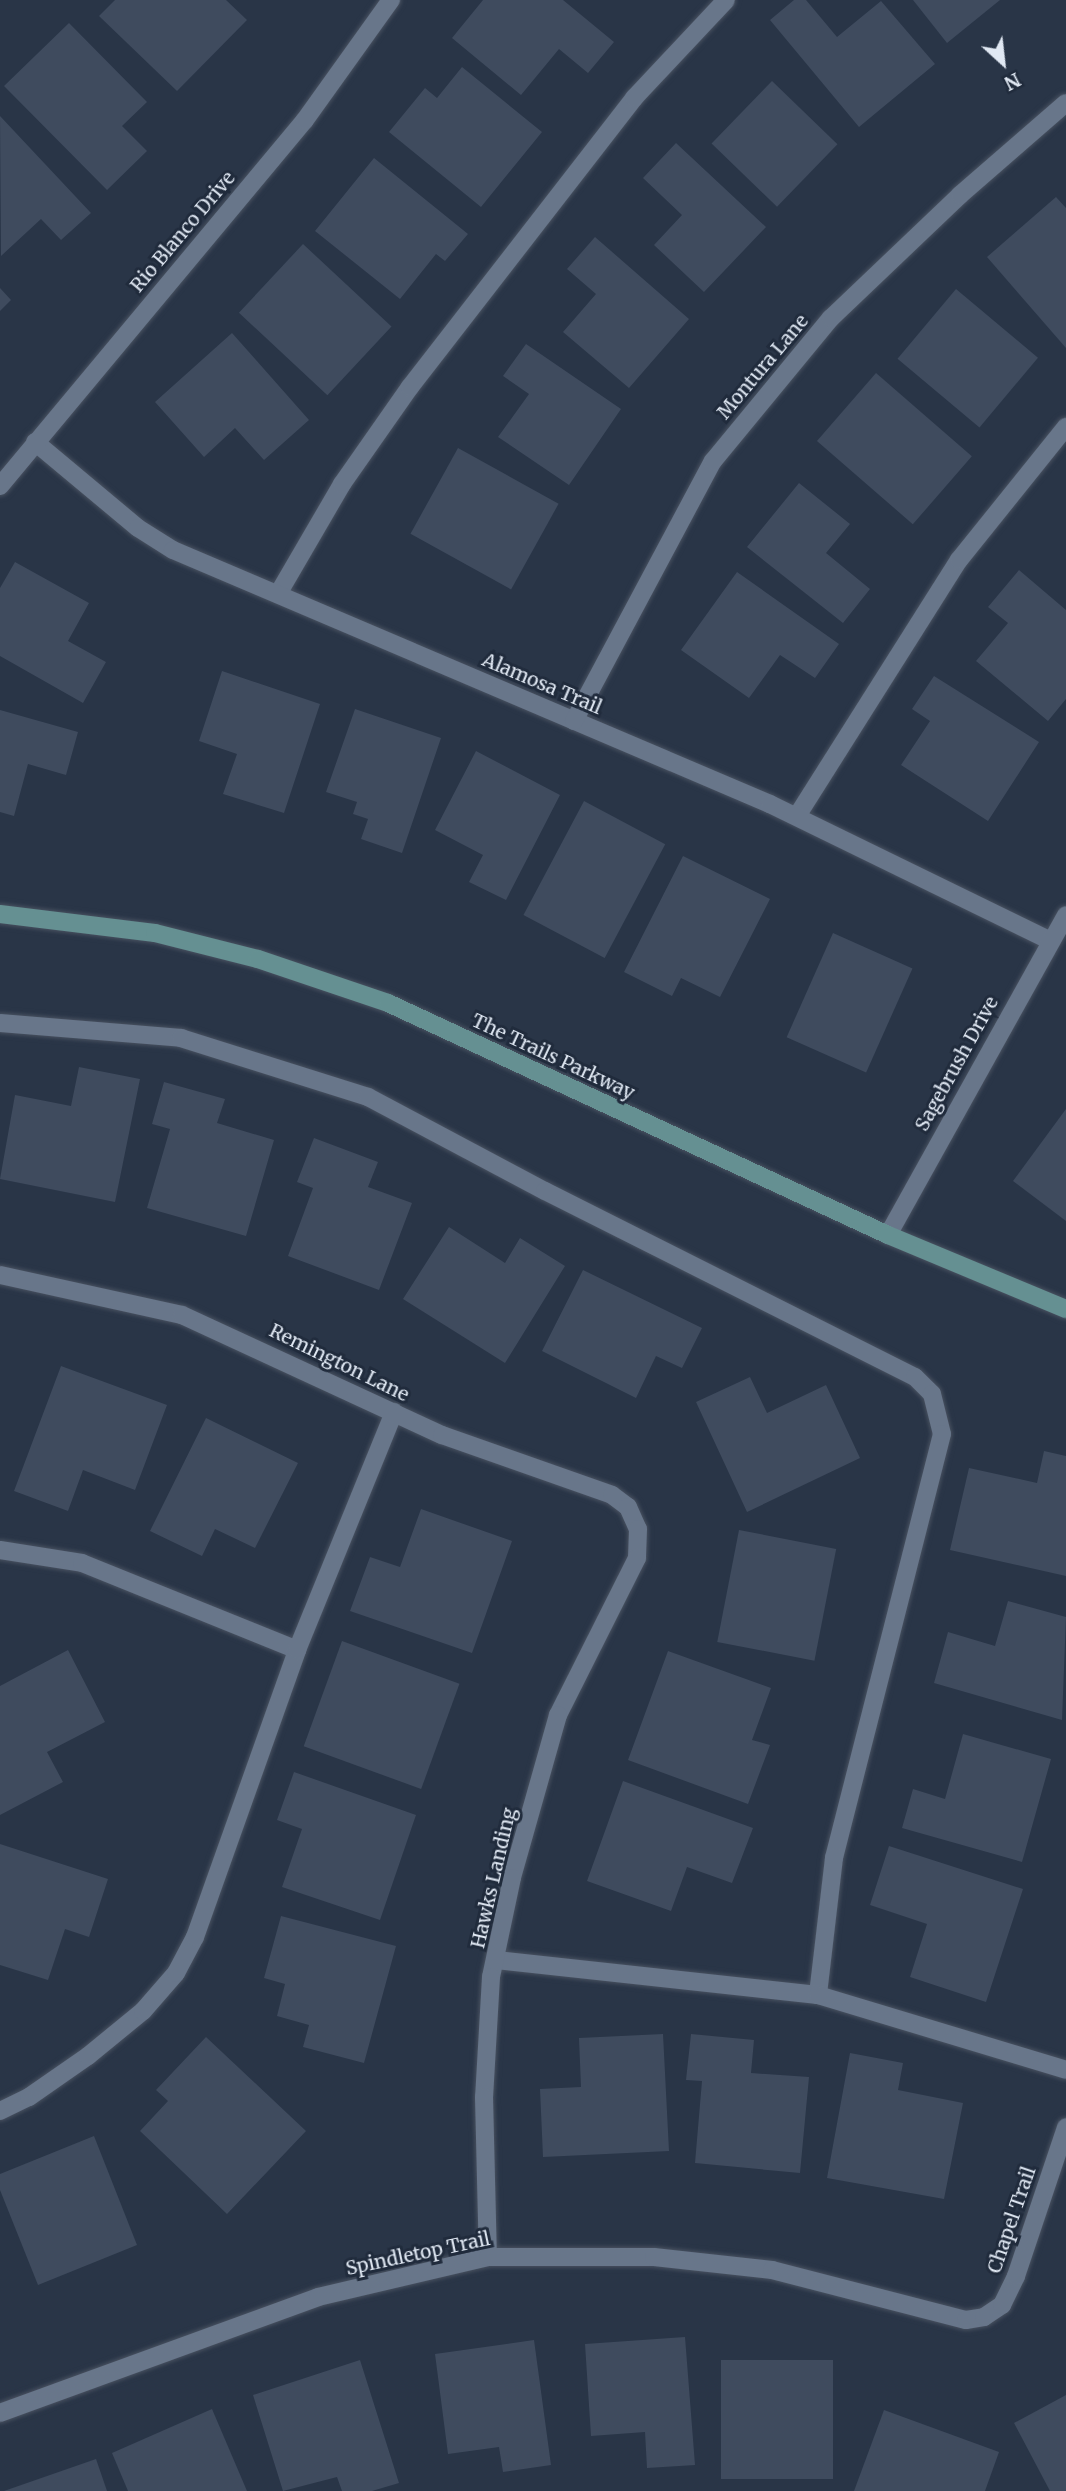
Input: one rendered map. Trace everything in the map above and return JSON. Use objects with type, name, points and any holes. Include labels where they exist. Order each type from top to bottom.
[{"type":"street","name":"Rio Blanco Drive","points":[[0,486],[305,120],[391,0]]},
{"type":"street","points":[[278,594],[342,484],[410,387],[634,98],[726,0]]},
{"type":"street","name":"Montura Lane","points":[[574,721],[713,461],[831,318],[960,195],[1066,103]]},
{"type":"street","points":[[797,816],[959,560],[1066,427]]},
{"type":"street","name":"Alamosa Trail","points":[[35,442],[138,528],[173,550],[797,816],[1049,940]]},
{"type":"street","name":"The Trails Parkway","points":[[0,914],[155,933],[258,959],[388,1003],[888,1235],[1066,1309]]},
{"type":"street","name":"Sagebrush Drive","points":[[888,1235],[1049,940],[1066,915]]},
{"type":"street","points":[[0,1023],[181,1038],[368,1097],[545,1191],[915,1377],[932,1394],[942,1434],[834,1858],[818,1995]]},
{"type":"street","name":"Remington Lane","points":[[0,1275],[182,1315],[442,1435],[612,1494],[628,1507],[638,1529]]},
{"type":"street","points":[[0,2111],[29,2097],[88,2056],[143,2011],[176,1973],[195,1937],[298,1650],[394,1412]]},
{"type":"street","name":"Hawks Landing","points":[[488,2257],[484,2097],[491,1977],[512,1878],[558,1715],[637,1558],[638,1529]]},
{"type":"street","points":[[0,1550],[82,1563],[298,1650]]},
{"type":"street","points":[[496,1960],[818,1995],[1066,2070]]},
{"type":"street","name":"Chapel Trail","points":[[984,2317],[1002,2305],[1016,2276],[1066,2127]]},
{"type":"street","name":"Spindletop Trail","points":[[0,2413],[318,2297],[488,2257],[654,2257],[772,2270],[966,2320],[984,2317]]},
{"type":"building","points":[[115,0],[226,0],[247,20],[177,91],[99,16]]},
{"type":"building","points":[[483,0],[563,0],[614,42],[588,73],[559,49],[521,95],[452,38]]},
{"type":"building","points":[[794,0],[806,0],[837,37],[881,1],[935,64],[859,127],[770,20]]},
{"type":"building","points":[[913,0],[1000,0],[947,43]]},
{"type":"building","points":[[69,23],[147,102],[122,126],[147,151],[107,190],[4,86]]},
{"type":"building","points":[[462,67],[542,132],[481,207],[389,132],[425,88],[437,98]]},
{"type":"building","points":[[772,81],[837,144],[777,207],[712,144]]},
{"type":"building","points":[[0,116],[91,213],[61,240],[41,219],[1,256]]},
{"type":"building","points":[[676,143],[766,227],[704,292],[654,245],[682,215],[643,178]]},
{"type":"building","points":[[374,158],[468,234],[445,261],[436,254],[400,299],[315,231]]},
{"type":"building","points":[[1056,197],[1066,208],[1066,348],[987,257]]},
{"type":"building","points":[[595,237],[689,319],[629,388],[563,332],[596,294],[567,269]]},
{"type":"building","points":[[303,244],[391,327],[327,395],[239,313]]},
{"type":"building","points":[[0,288],[11,300],[0,311]]},
{"type":"building","points":[[956,289],[1038,358],[979,427],[898,359]]},
{"type":"building","points":[[232,333],[309,420],[264,460],[235,428],[204,457],[155,402]]},
{"type":"building","points":[[526,344],[621,409],[569,485],[498,437],[529,394],[503,376]]},
{"type":"building","points":[[876,373],[972,456],[913,524],[817,441]]},
{"type":"building","points":[[458,448],[559,504],[511,589],[410,534]]},
{"type":"building","points":[[799,483],[850,524],[826,553],[870,589],[843,623],[747,547]]},
{"type":"building","points":[[15,562],[89,603],[68,641],[106,662],[83,703],[0,656],[0,588]]},
{"type":"building","points":[[1019,570],[1066,610],[1066,699],[1048,721],[976,661],[1008,623],[988,607]]},
{"type":"building","points":[[737,572],[839,644],[815,678],[780,655],[749,698],[681,650]]},
{"type":"building","points":[[222,671],[320,704],[284,813],[223,794],[237,754],[199,741]]},
{"type":"building","points":[[934,676],[1039,742],[988,821],[901,765],[930,721],[912,709]]},
{"type":"building","points":[[355,709],[441,738],[402,853],[361,839],[368,819],[353,814],[357,802],[326,792]]},
{"type":"building","points":[[0,710],[78,732],[66,775],[28,764],[14,816],[0,812]]},
{"type":"building","points":[[476,751],[560,795],[506,900],[469,882],[483,855],[435,830]]},
{"type":"building","points":[[584,801],[665,844],[605,958],[523,915]]},
{"type":"building","points":[[683,856],[770,899],[720,997],[681,978],[672,996],[624,972]]},
{"type":"building","points":[[833,933],[912,968],[866,1073],[787,1037]]},
{"type":"building","points":[[79,1067],[140,1079],[115,1202],[0,1179],[15,1095],[71,1106]]},
{"type":"building","points":[[164,1082],[225,1099],[217,1123],[274,1140],[246,1236],[147,1208],[170,1129],[152,1124]]},
{"type":"building","points":[[1066,1109],[1066,1221],[1013,1181]]},
{"type":"building","points":[[314,1138],[378,1162],[368,1187],[412,1203],[379,1290],[288,1256],[313,1188],[297,1182]]},
{"type":"building","points":[[449,1227],[505,1263],[520,1238],[565,1266],[505,1363],[403,1299]]},
{"type":"building","points":[[583,1270],[702,1328],[682,1368],[656,1356],[636,1398],[542,1351]]},
{"type":"building","points":[[61,1366],[167,1405],[135,1490],[83,1470],[68,1511],[14,1491]]},
{"type":"building","points":[[750,1377],[767,1413],[826,1385],[860,1458],[747,1512],[696,1402]]},
{"type":"building","points":[[206,1418],[298,1463],[255,1548],[215,1529],[202,1556],[150,1531]]},
{"type":"building","points":[[1044,1451],[1066,1456],[1066,1576],[950,1550],[969,1468],[1037,1483]]},
{"type":"building","points":[[421,1509],[512,1541],[472,1653],[350,1611],[370,1557],[400,1567]]},
{"type":"building","points":[[739,1530],[836,1549],[814,1661],[717,1642]]},
{"type":"building","points":[[1008,1601],[1066,1617],[1062,1720],[934,1683],[948,1632],[995,1646]]},
{"type":"building","points":[[342,1641],[459,1684],[421,1789],[304,1746]]},
{"type":"building","points":[[68,1650],[105,1722],[47,1752],[63,1782],[0,1815],[0,1686]]},
{"type":"building","points":[[668,1651],[771,1688],[752,1740],[770,1745],[748,1804],[628,1760]]},
{"type":"building","points":[[963,1734],[1051,1759],[1022,1862],[902,1828],[913,1789],[945,1799]]},
{"type":"building","points":[[294,1772],[416,1815],[380,1920],[282,1887],[302,1829],[277,1820]]},
{"type":"building","points":[[623,1781],[753,1828],[732,1883],[687,1867],[671,1911],[587,1881]]},
{"type":"building","points":[[0,1844],[108,1879],[89,1937],[65,1929],[48,1980],[0,1965]]},
{"type":"building","points":[[889,1846],[1023,1889],[986,2002],[910,1977],[927,1924],[870,1905]]},
{"type":"building","points":[[281,1916],[396,1946],[364,2063],[303,2047],[309,2025],[277,2016],[285,1984],[264,1978]]},
{"type":"building","points":[[663,2034],[669,2151],[543,2157],[540,2089],[581,2087],[579,2038]]},
{"type":"building","points":[[691,2034],[754,2040],[751,2073],[809,2077],[800,2173],[695,2163],[702,2081],[686,2080]]},
{"type":"building","points":[[206,2037],[306,2131],[227,2214],[140,2131],[168,2101],[156,2090]]},
{"type":"building","points":[[850,2053],[903,2063],[898,2090],[963,2103],[944,2199],[827,2178]]},
{"type":"building","points":[[94,2136],[137,2245],[38,2285],[0,2190],[0,2174]]},
{"type":"building","points":[[685,2337],[695,2465],[647,2468],[645,2432],[591,2436],[585,2344]]},
{"type":"building","points":[[534,2340],[551,2465],[503,2472],[499,2447],[448,2454],[435,2354]]},
{"type":"building","points":[[360,2360],[399,2483],[372,2491],[342,2491],[337,2477],[283,2491],[253,2395]]},
{"type":"building","points":[[721,2360],[833,2360],[833,2479],[721,2479]]},
{"type":"building","points":[[1066,2395],[1066,2491],[1050,2491],[1014,2423]]},
{"type":"building","points":[[212,2409],[247,2491],[128,2491],[112,2453]]},
{"type":"building","points":[[884,2410],[999,2452],[985,2491],[854,2491]]},
{"type":"building","points":[[96,2459],[107,2491],[4,2491]]}]
